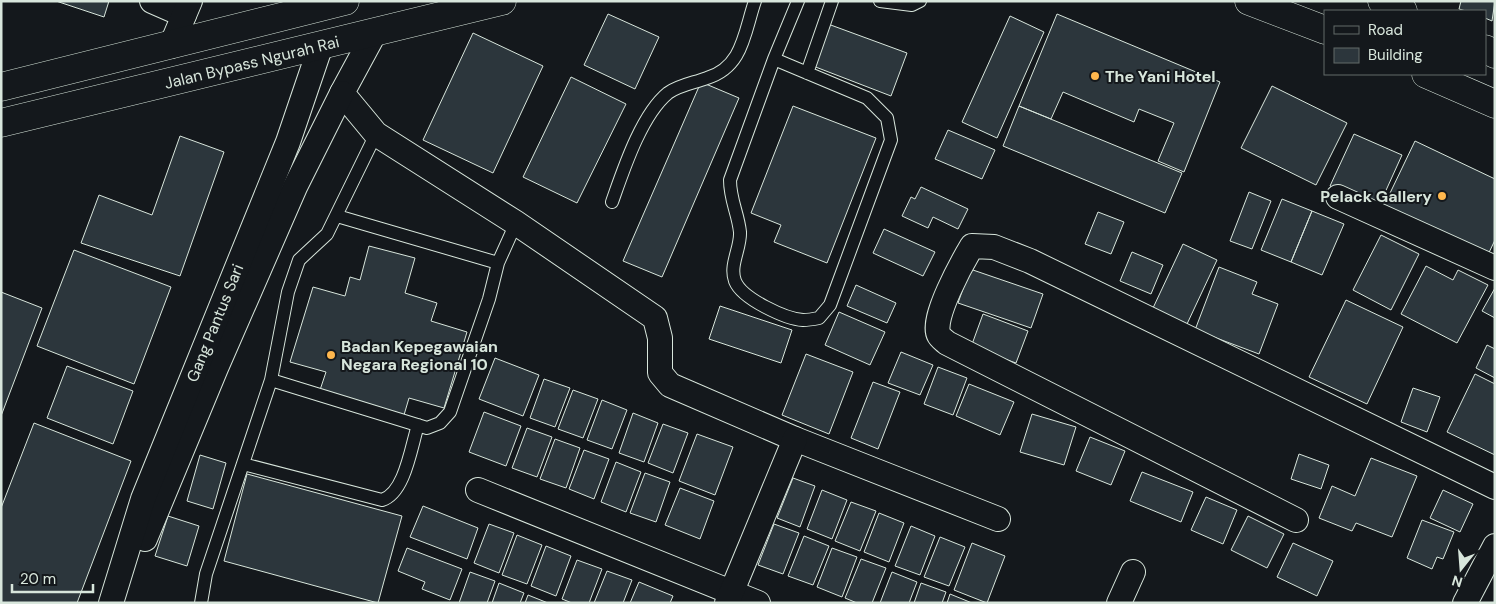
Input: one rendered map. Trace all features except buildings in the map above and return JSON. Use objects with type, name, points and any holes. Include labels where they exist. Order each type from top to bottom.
[{"type":"highway","points":[[1,87],[345,1]]},
{"type":"highway","name":"Jalan Bypass Ngurah Rai","points":[[1,123],[502,1]]},
{"type":"highway","points":[[1249,1],[1324,30]]},
{"type":"highway","points":[[1382,1],[1401,10]]},
{"type":"highway","points":[[1428,75],[1495,104]]},
{"type":"street","points":[[152,1],[187,8],[171,46]]},
{"type":"street","points":[[125,603],[146,538],[216,368],[295,187],[375,32]]},
{"type":"street","name":"Gang Pantus Sari","points":[[111,603],[143,500],[288,142],[320,44]]},
{"type":"street","points":[[342,93],[376,134],[516,223],[655,318],[660,338],[660,373],[670,385],[795,439],[998,519]]},
{"type":"street","points":[[1338,198],[1495,268]]},
{"type":"street","points":[[1296,520],[947,343],[938,335],[937,322],[962,262],[972,246],[994,247],[1030,261],[1495,487]]},
{"type":"street","points":[[729,597],[795,439]]},
{"type":"street","points":[[478,490],[729,597],[758,603]]},
{"type":"street","points":[[1465,603],[1495,546]]},
{"type":"street","points":[[1119,603],[1133,572]]},
{"type":"lane","points":[[612,202],[629,154],[654,109],[668,93],[686,84],[724,72],[736,60],[755,1]]},
{"type":"lane","points":[[774,59],[867,98],[888,118],[891,140],[830,305],[819,318],[802,320],[768,308],[743,292],[735,281],[734,261],[740,234],[736,212],[730,196],[730,180],[774,59],[798,1]]},
{"type":"lane","points":[[807,73],[832,1]]},
{"type":"lane","points":[[880,1],[912,5],[920,1]]},
{"type":"lane","points":[[201,603],[206,574],[270,380],[288,292],[299,260],[327,234],[376,134]]},
{"type":"lane","points":[[337,216],[498,263]]},
{"type":"lane","points":[[270,380],[427,428],[440,423],[450,412],[489,299],[498,263],[516,223]]},
{"type":"lane","points":[[243,464],[382,500],[390,497],[400,486],[418,425]]},
{"type":"place","name":"The Yani Hotel","points":[[1095,76]]},
{"type":"place","name":"Pelack Gallery","points":[[1442,196]]},
{"type":"place","name":"Badan Kepegawaian Negara Regional 10","points":[[331,355]]}]
